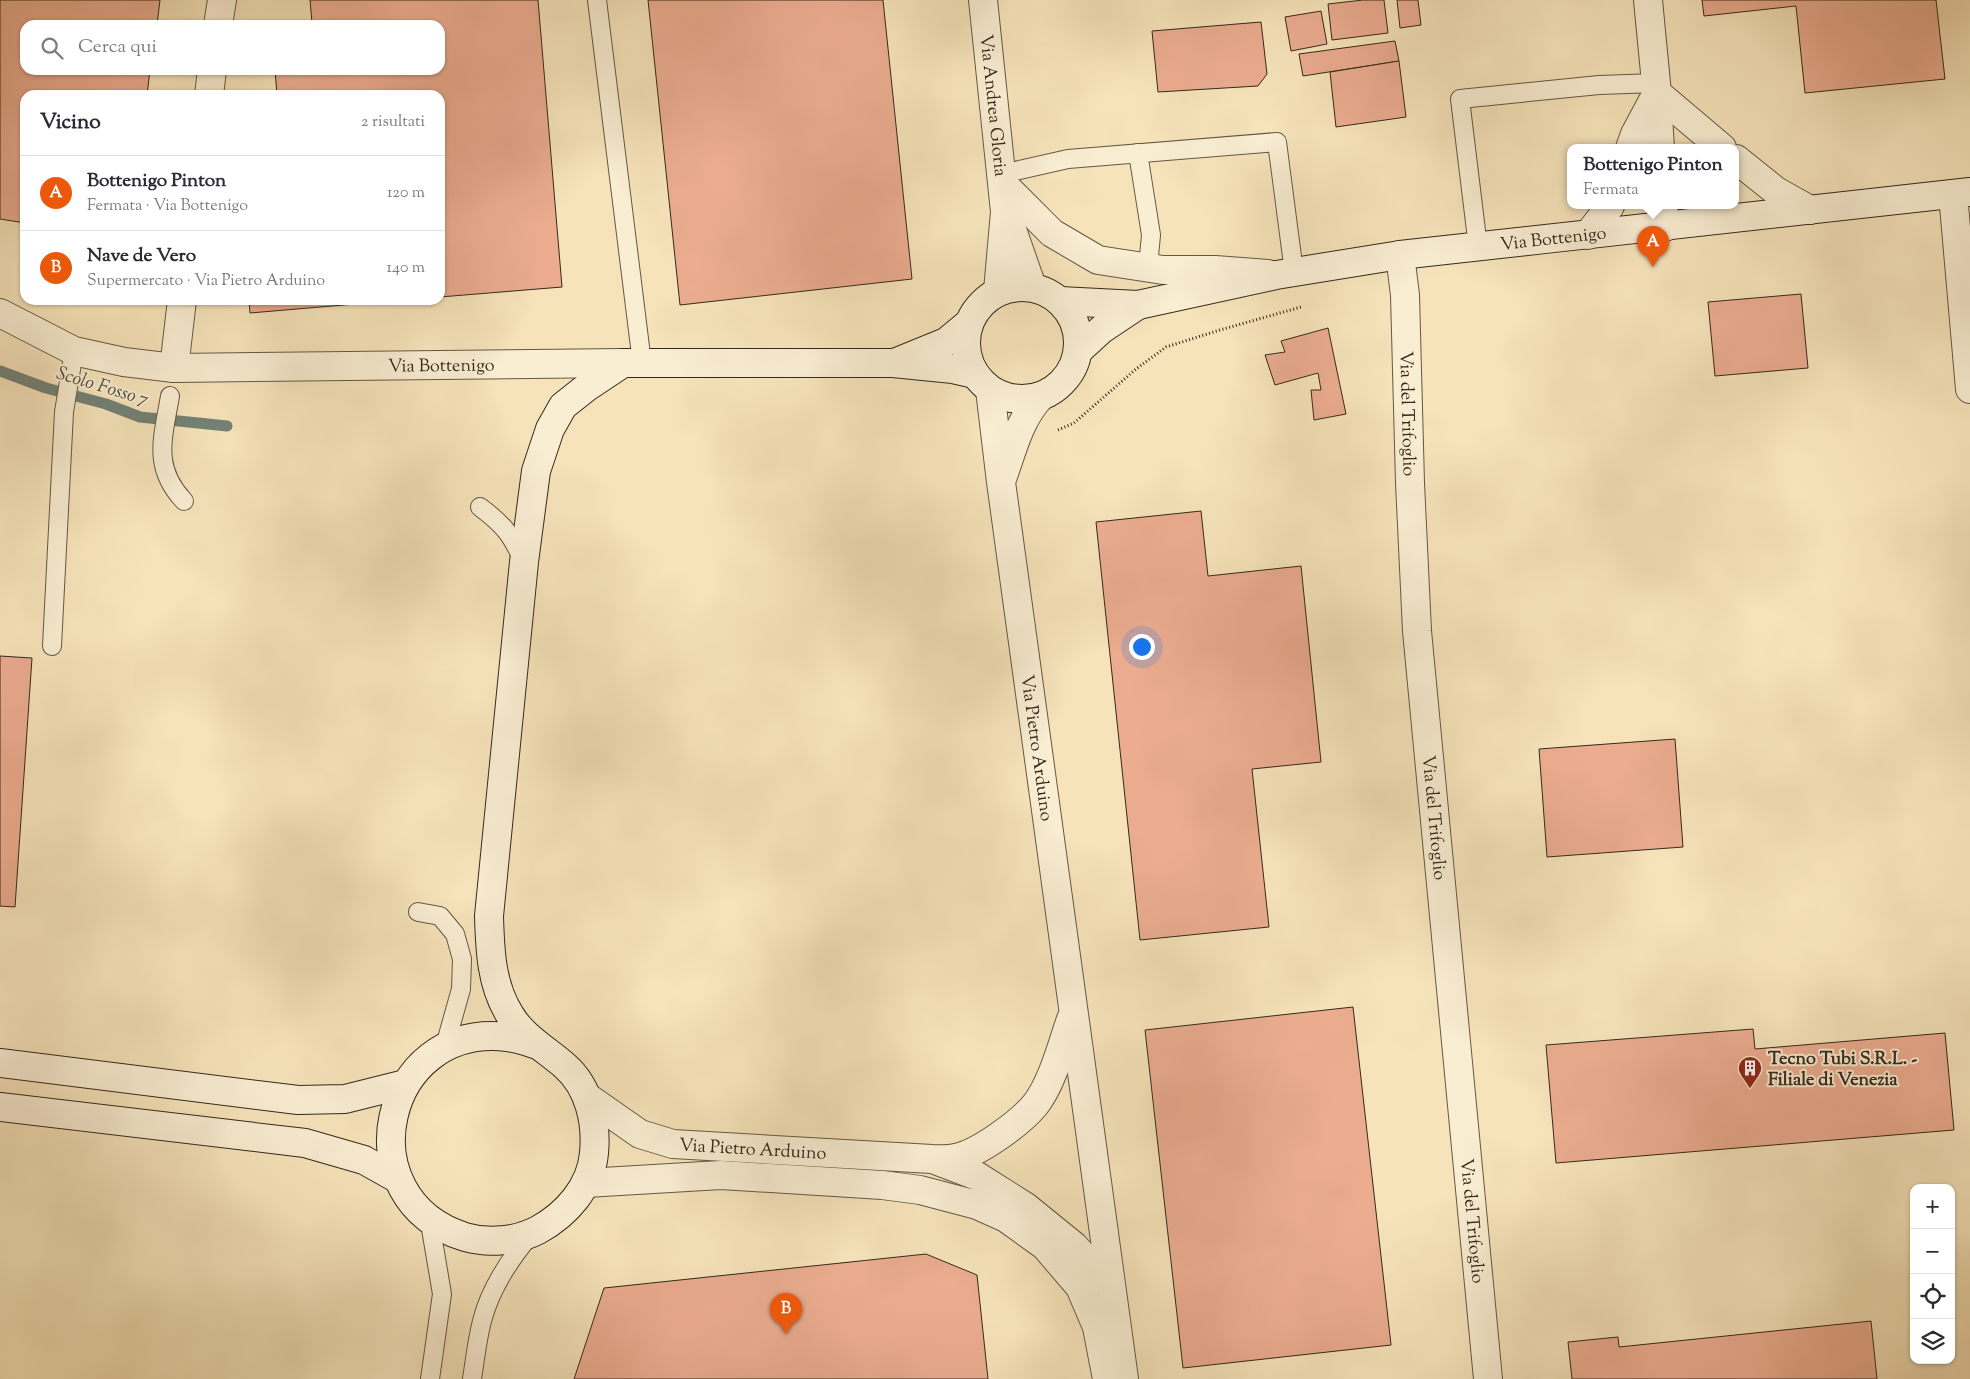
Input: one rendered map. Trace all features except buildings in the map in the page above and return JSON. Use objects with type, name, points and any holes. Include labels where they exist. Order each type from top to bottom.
[{"type":"street","points":[[219,20],[222,0]]},
{"type":"street","name":"Via Andrea Gloria","points":[[983,0],[1006,212],[1032,288]]},
{"type":"street","points":[[1648,0],[1660,144]]},
{"type":"street","points":[[210,90],[211,75]]},
{"type":"street","points":[[1631,144],[1656,88]]},
{"type":"street","points":[[1656,88],[1718,144]]},
{"type":"street","points":[[1739,161],[1776,191],[1810,210]]},
{"type":"street","points":[[1002,179],[1052,233],[1098,260],[1163,270],[1285,273]]},
{"type":"street","points":[[1962,193],[1970,389]]},
{"type":"street","name":"Via Bottenigo","points":[[1060,301],[1138,305],[1285,273],[1400,255],[1588,235],[1664,216],[1810,210],[1962,193]]},
{"type":"street","points":[[1588,235],[1608,209]]},
{"type":"street","name":"Via Andrea Gloria","points":[[998,290],[1006,212]]},
{"type":"street","name":"Via del Trifoglio","points":[[1400,255],[1405,295],[1410,483],[1419,650],[1488,1379]]},
{"type":"street","points":[[1017,287],[1032,288],[1047,293],[1060,301],[1071,316],[1078,332],[1078,350],[1074,365],[1066,378],[1041,396],[1023,399],[1006,396],[983,382],[968,357],[966,340],[969,323],[977,309],[998,290],[1017,287]]},
{"type":"street","points":[[174,368],[181,305]]},
{"type":"street","name":"Via Bottenigo","points":[[1078,350],[1102,329],[1138,305]]},
{"type":"street","name":"Via Bottenigo","points":[[0,313],[72,362],[124,362],[174,368],[633,363],[893,363],[953,369],[983,382]]},
{"type":"street","name":"Via Bottenigo","points":[[893,363],[946,342],[969,323]]},
{"type":"street","points":[[538,1045],[508,1036],[476,1037],[445,1046],[424,1062],[406,1084],[393,1113],[390,1146],[398,1179],[410,1199],[427,1218],[450,1232],[476,1240],[504,1240],[531,1234],[553,1222],[572,1204],[586,1183],[594,1154],[595,1125],[587,1096],[567,1067],[538,1045],[510,1016],[496,985],[490,951],[489,916],[524,562],[536,471],[550,429],[563,406],[586,387],[633,363]]},
{"type":"street","name":"Via Pietro Arduino","points":[[983,382],[1001,482],[1124,1379]]},
{"type":"street","name":"Via Pietro Arduino","points":[[1001,482],[1023,422],[1031,406],[1041,396]]},
{"type":"street","name":"Via Pietro Arduino","points":[[587,1096],[640,1134],[673,1144],[932,1159],[955,1158],[977,1150],[996,1138],[1035,1104],[1054,1070],[1073,1013]]},
{"type":"street","points":[[0,1063],[298,1100],[345,1099],[406,1084]]},
{"type":"street","points":[[0,1107],[305,1143],[364,1160],[398,1179]]},
{"type":"street","name":"Via Pietro Arduino","points":[[932,1159],[977,1176],[1026,1207],[1074,1246],[1112,1287]]},
{"type":"street","points":[[586,1183],[721,1175],[882,1185],[920,1190],[977,1205],[1006,1218],[1045,1246],[1080,1287],[1097,1328],[1107,1379]]},
{"type":"lane","points":[[596,0],[633,363]]},
{"type":"lane","points":[[1478,247],[1460,99],[1599,85],[1656,88]]},
{"type":"lane","points":[[1002,179],[1068,160],[1277,142],[1285,273]]},
{"type":"lane","points":[[1138,153],[1151,235],[1148,267]]},
{"type":"lane","points":[[52,646],[64,412],[72,362]]},
{"type":"lane","points":[[170,396],[162,455],[164,471],[174,491],[184,501]]},
{"type":"lane","points":[[480,507],[500,522],[514,542],[524,562]]},
{"type":"lane","points":[[418,912],[440,916],[455,934],[462,959],[461,989],[445,1046]]},
{"type":"lane","points":[[427,1218],[431,1229],[442,1294],[430,1379]]},
{"type":"lane","points":[[472,1379],[481,1322],[491,1296],[504,1271],[531,1234]]},
{"type":"path","points":[[1053,433],[1074,423],[1136,369],[1166,348],[1220,330],[1302,307]]},
{"type":"waterway","name":"Scolo Fosso 7","points":[[0,371],[46,388],[106,404],[140,417],[227,426]]},
{"type":"place","name":"Bottenigo Pinton","points":[[1653,267]]},
{"type":"place","name":"Tecno Tubi S.R.L. - Filiale di Venezia","points":[[1750,1089]]},
{"type":"place","name":"Nave de Vero","points":[[786,1334]]}]
